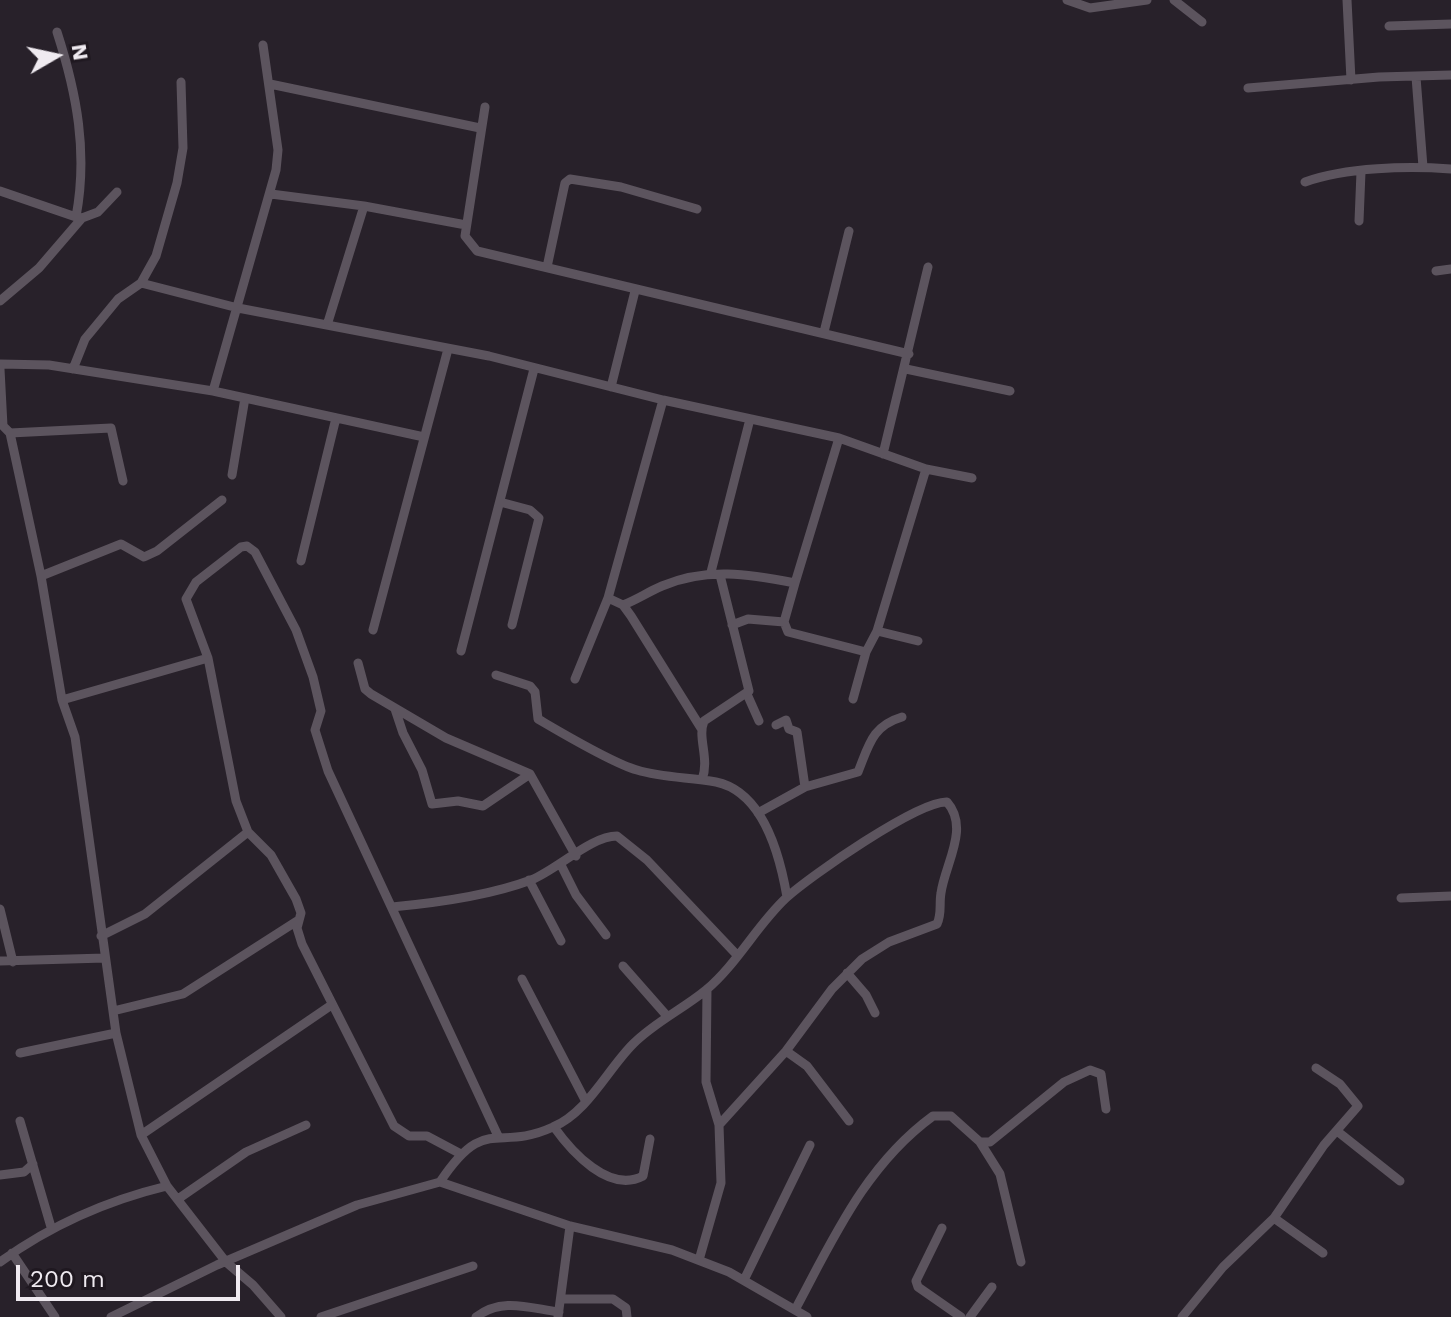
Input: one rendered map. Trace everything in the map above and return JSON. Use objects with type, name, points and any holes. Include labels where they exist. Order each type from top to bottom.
[{"type":"street","points":[[1067,0],[1090,8],[1147,0]]},
{"type":"street","points":[[1174,0],[1202,22]]},
{"type":"street","points":[[1347,0],[1351,80]]},
{"type":"street","points":[[1389,26],[1451,24]]},
{"type":"street","points":[[57,32],[69,68],[83,143],[79,218]]},
{"type":"street","points":[[213,391],[271,194],[278,150],[263,45]]},
{"type":"street","points":[[1248,88],[1451,75]]},
{"type":"street","points":[[1416,77],[1423,167]]},
{"type":"street","points":[[73,369],[90,333],[118,299],[141,283],[156,256],[177,183],[183,148],[181,82]]},
{"type":"street","points":[[270,84],[480,128]]},
{"type":"street","points":[[485,107],[466,225],[467,242],[477,251],[909,354]]},
{"type":"street","points":[[1305,182],[1329,173],[1423,167],[1451,169]]},
{"type":"street","points":[[1359,221],[1361,172]]},
{"type":"street","points":[[547,267],[565,183],[570,179],[621,187],[697,209]]},
{"type":"street","points":[[0,191],[79,218]]},
{"type":"street","points":[[0,301],[39,268],[79,218],[98,212],[117,192]]},
{"type":"street","points":[[271,194],[364,206],[466,225]]},
{"type":"street","points":[[328,322],[364,206]]},
{"type":"street","points":[[824,332],[849,231]]},
{"type":"street","points":[[883,454],[906,369],[928,267]]},
{"type":"street","points":[[1436,271],[1451,269]]},
{"type":"street","points":[[141,283],[238,308],[328,322],[839,438],[926,469],[972,478]]},
{"type":"street","points":[[611,387],[635,291]]},
{"type":"street","points":[[373,630],[424,437],[440,391],[448,349]]},
{"type":"street","points":[[281,1317],[253,1285],[226,1262],[167,1186],[141,1135],[116,1033],[75,737],[62,700],[41,576],[4,428],[0,366],[49,365],[213,391],[424,437]]},
{"type":"street","points":[[461,651],[534,369]]},
{"type":"street","points":[[906,369],[1010,391]]},
{"type":"street","points":[[232,475],[245,398]]},
{"type":"street","points":[[575,679],[608,598],[663,400]]},
{"type":"street","points":[[301,561],[336,418]]},
{"type":"street","points":[[750,419],[716,574],[748,686],[747,694],[759,721]]},
{"type":"street","points":[[4,428],[111,428],[123,481]]},
{"type":"street","points":[[839,438],[784,622],[788,632],[866,652]]},
{"type":"street","points":[[853,699],[926,469]]},
{"type":"street","points":[[41,576],[121,544],[144,557],[157,551],[222,500]]},
{"type":"street","points":[[500,502],[530,510],[539,518],[512,625]]},
{"type":"street","points":[[459,1153],[427,1136],[409,1136],[394,1126],[330,1006],[302,944],[297,921],[300,909],[282,872],[248,832],[236,801],[208,658],[187,606],[188,592],[241,547],[247,546],[255,552],[296,630],[321,702],[315,730],[317,743],[352,826],[498,1136]]},
{"type":"street","points":[[623,605],[663,586],[716,574],[753,574],[795,583]]},
{"type":"street","points":[[608,598],[623,605],[701,728],[706,753],[702,780]]},
{"type":"street","points":[[732,625],[748,619],[784,622]]},
{"type":"street","points":[[877,631],[918,641]]},
{"type":"street","points":[[62,700],[208,658]]},
{"type":"street","points":[[358,663],[365,689],[395,709],[446,738],[530,774],[576,856]]},
{"type":"street","points":[[496,675],[530,686],[535,692],[538,719],[635,769],[702,780],[737,791],[758,813],[775,849],[787,897]]},
{"type":"street","points":[[701,728],[712,715],[747,694]]},
{"type":"street","points":[[395,709],[422,770],[432,804],[458,801],[483,806],[530,774]]},
{"type":"street","points":[[758,813],[805,787],[858,772],[873,734],[890,721],[902,717]]},
{"type":"street","points":[[776,725],[786,720],[789,729],[797,732],[805,787]]},
{"type":"street","points":[[440,1182],[459,1153],[472,1144],[498,1136],[524,1135],[554,1127],[585,1100],[632,1045],[707,989],[787,897],[857,847],[923,808],[947,802],[952,807],[957,836],[941,893],[937,924],[889,942],[847,973],[786,1051],[719,1125]]},
{"type":"street","points":[[101,936],[145,914],[248,832]]},
{"type":"street","points":[[392,907],[442,902],[529,880],[561,865],[595,841],[617,836],[647,860],[736,954]]},
{"type":"street","points":[[561,865],[576,895],[606,935]]},
{"type":"street","points":[[529,880],[561,941]]},
{"type":"street","points":[[1401,898],[1451,896]]},
{"type":"street","points":[[0,909],[13,962]]},
{"type":"street","points":[[113,1011],[183,994],[297,921]]},
{"type":"street","points":[[0,961],[105,958]]},
{"type":"street","points":[[623,966],[667,1016]]},
{"type":"street","points":[[847,973],[866,995],[875,1013]]},
{"type":"street","points":[[522,979],[585,1100]]},
{"type":"street","points":[[699,1260],[721,1183],[719,1125],[706,1082],[707,989]]},
{"type":"street","points":[[141,1135],[330,1006]]},
{"type":"street","points":[[20,1053],[116,1033]]},
{"type":"street","points":[[786,1051],[807,1066],[849,1121]]},
{"type":"street","points":[[1182,1317],[1231,1258],[1274,1218],[1355,1111],[1357,1101],[1316,1068]]},
{"type":"street","points":[[980,1142],[998,1138],[1032,1106],[1079,1072],[1096,1070],[1101,1074],[1106,1109]]},
{"type":"street","points":[[796,1308],[862,1188],[884,1160],[933,1116],[951,1116],[980,1142],[1000,1174],[1021,1262]]},
{"type":"street","points":[[20,1121],[51,1227]]},
{"type":"street","points":[[178,1199],[246,1152],[306,1125]]},
{"type":"street","points":[[554,1127],[584,1164],[630,1180],[643,1176],[650,1139]]},
{"type":"street","points":[[1337,1131],[1400,1181]]},
{"type":"street","points":[[744,1280],[810,1145]]},
{"type":"street","points":[[0,1175],[24,1172],[33,1164]]},
{"type":"street","points":[[111,1317],[226,1262],[357,1205],[440,1182],[570,1226],[626,1237],[699,1260],[744,1280],[807,1317]]},
{"type":"street","points":[[0,1262],[51,1227],[103,1206],[167,1186]]},
{"type":"street","points":[[1274,1218],[1323,1253]]},
{"type":"street","points":[[476,1317],[496,1305],[507,1304],[559,1315],[570,1226]]},
{"type":"street","points":[[942,1228],[916,1281],[918,1287],[961,1317]]},
{"type":"street","points":[[12,1253],[55,1317]]},
{"type":"street","points":[[321,1317],[473,1266]]},
{"type":"street","points":[[970,1317],[992,1287]]},
{"type":"street","points":[[562,1299],[613,1299],[626,1308],[627,1317]]}]
